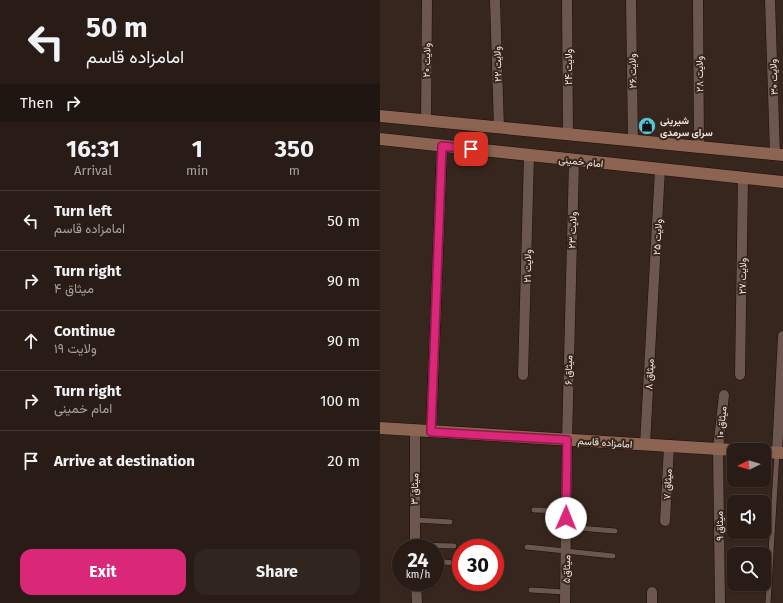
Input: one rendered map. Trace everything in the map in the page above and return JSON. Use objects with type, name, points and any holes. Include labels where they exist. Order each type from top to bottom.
[{"type":"main road","points":[[380,116],[699,148],[779,154]]},
{"type":"main road","name":"امام خمینی","points":[[380,139],[574,161],[783,182]]},
{"type":"main road","name":"امامزاده قاسم","points":[[380,428],[727,450]]},
{"type":"street","name":"ولایت ۲۰","points":[[426,121],[427,0]]},
{"type":"street","name":"ولایت ۲۲","points":[[495,0],[499,128]]},
{"type":"street","name":"ولایت ۲۴","points":[[567,0],[568,135]]},
{"type":"street","name":"ولایت ۲۶","points":[[631,0],[633,141]]},
{"type":"street","name":"ولایت ۲۸","points":[[698,0],[699,148]]},
{"type":"street","name":"ولایت ۳۰","points":[[770,0],[779,154]]},
{"type":"street","points":[[431,432],[442,146]]},
{"type":"street","name":"ولایت ۲۱","points":[[523,375],[529,156]]},
{"type":"street","name":"ولایت ۲۳","points":[[570,300],[574,161]]},
{"type":"street","name":"ولایت ۲۵","points":[[654,304],[660,169]]},
{"type":"street","name":"ولایت ۲۷","points":[[740,375],[743,178]]},
{"type":"street","name":"میثاق ۶","points":[[567,440],[570,300]]},
{"type":"street","name":"میثاق ۸","points":[[645,445],[654,304]]},
{"type":"street","points":[[780,453],[783,336]]},
{"type":"street","name":"میثاق ۱۰","points":[[718,449],[724,395]]},
{"type":"street","name":"میثاق ۳","points":[[415,430],[415,539]]},
{"type":"street","name":"میثاق۵","points":[[565,603],[567,440]]},
{"type":"street","name":"میثاق ۷","points":[[665,521],[669,446]]},
{"type":"street","name":"میثاق ۹","points":[[718,449],[720,603]]},
{"type":"street","points":[[416,591],[417,603]]},
{"type":"street","points":[[652,592],[652,603]]},
{"type":"lane","points":[[768,603],[780,453]]},
{"type":"lane","points":[[534,510],[566,510]]},
{"type":"lane","points":[[414,520],[450,522]]},
{"type":"lane","points":[[566,527],[615,531]]},
{"type":"lane","points":[[527,548],[613,556]]},
{"type":"lane","points":[[531,590],[566,592]]},
{"type":"place","name":"شیرینی سرای سرمدی","points":[[647,126]]},
{"type":"route","points":[[471,149],[442,146],[431,432],[567,440],[566,518]]}]
